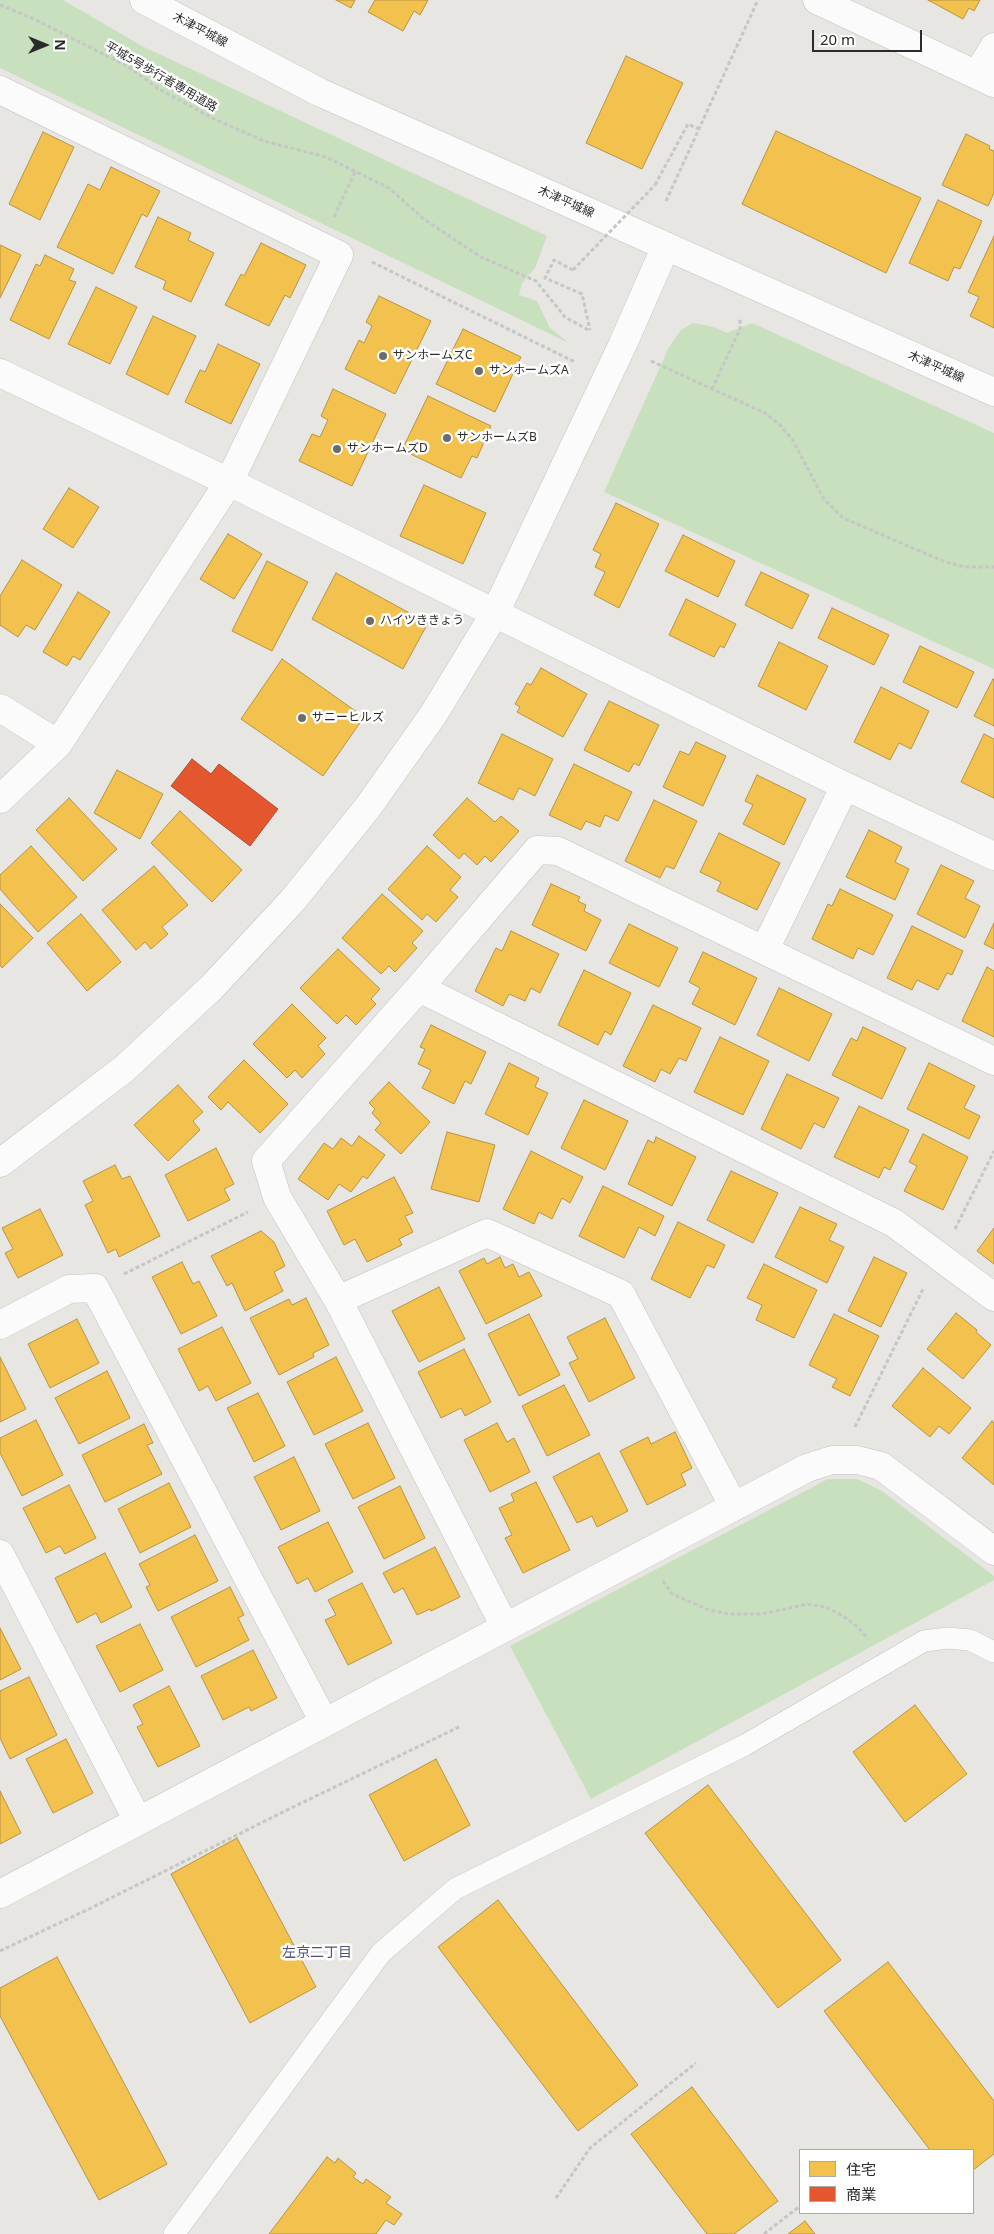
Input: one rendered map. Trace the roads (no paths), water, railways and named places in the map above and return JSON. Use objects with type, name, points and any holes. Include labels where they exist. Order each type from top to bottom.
[{"type":"street","name":"木津平城線","points":[[144,0],[319,92],[994,392]]},
{"type":"street","points":[[817,0],[985,79],[994,47]]},
{"type":"street","points":[[0,90],[330,251],[229,482],[58,744],[0,799]]},
{"type":"street","points":[[0,1163],[124,1070],[212,988],[293,900],[368,807],[428,722],[495,613],[622,346],[666,246]]},
{"type":"street","points":[[0,372],[229,482],[845,786],[994,856]]},
{"type":"street","points":[[0,708],[58,744]]},
{"type":"street","points":[[765,949],[845,786]]},
{"type":"street","points":[[505,1626],[338,1300],[277,1197],[266,1161],[538,850],[558,851],[765,949],[994,1062]]},
{"type":"street","points":[[419,988],[894,1223],[994,1297]]},
{"type":"street","points":[[338,1300],[487,1233],[621,1294],[734,1507]]},
{"type":"street","points":[[0,1325],[69,1289],[95,1288],[324,1722]]},
{"type":"street","points":[[0,1894],[807,1468],[832,1460],[857,1460],[880,1466],[994,1552]]},
{"type":"street","points":[[0,1554],[138,1821]]},
{"type":"lane","points":[[174,2234],[381,1953],[455,1889],[745,1745],[924,1641],[948,1638],[970,1640],[994,1652]]},
{"type":"place","name":"サンホームズC","points":[[383,356]]},
{"type":"place","name":"サンホームズA","points":[[479,371]]},
{"type":"place","name":"サンホームズB","points":[[447,438]]},
{"type":"place","name":"サンホームズD","points":[[337,449]]},
{"type":"place","name":"ハイツききょう","points":[[370,621]]},
{"type":"place","name":"サニーヒルズ","points":[[302,718]]},
{"type":"district","name":"左京二丁目","points":[[317,1953]]}]
